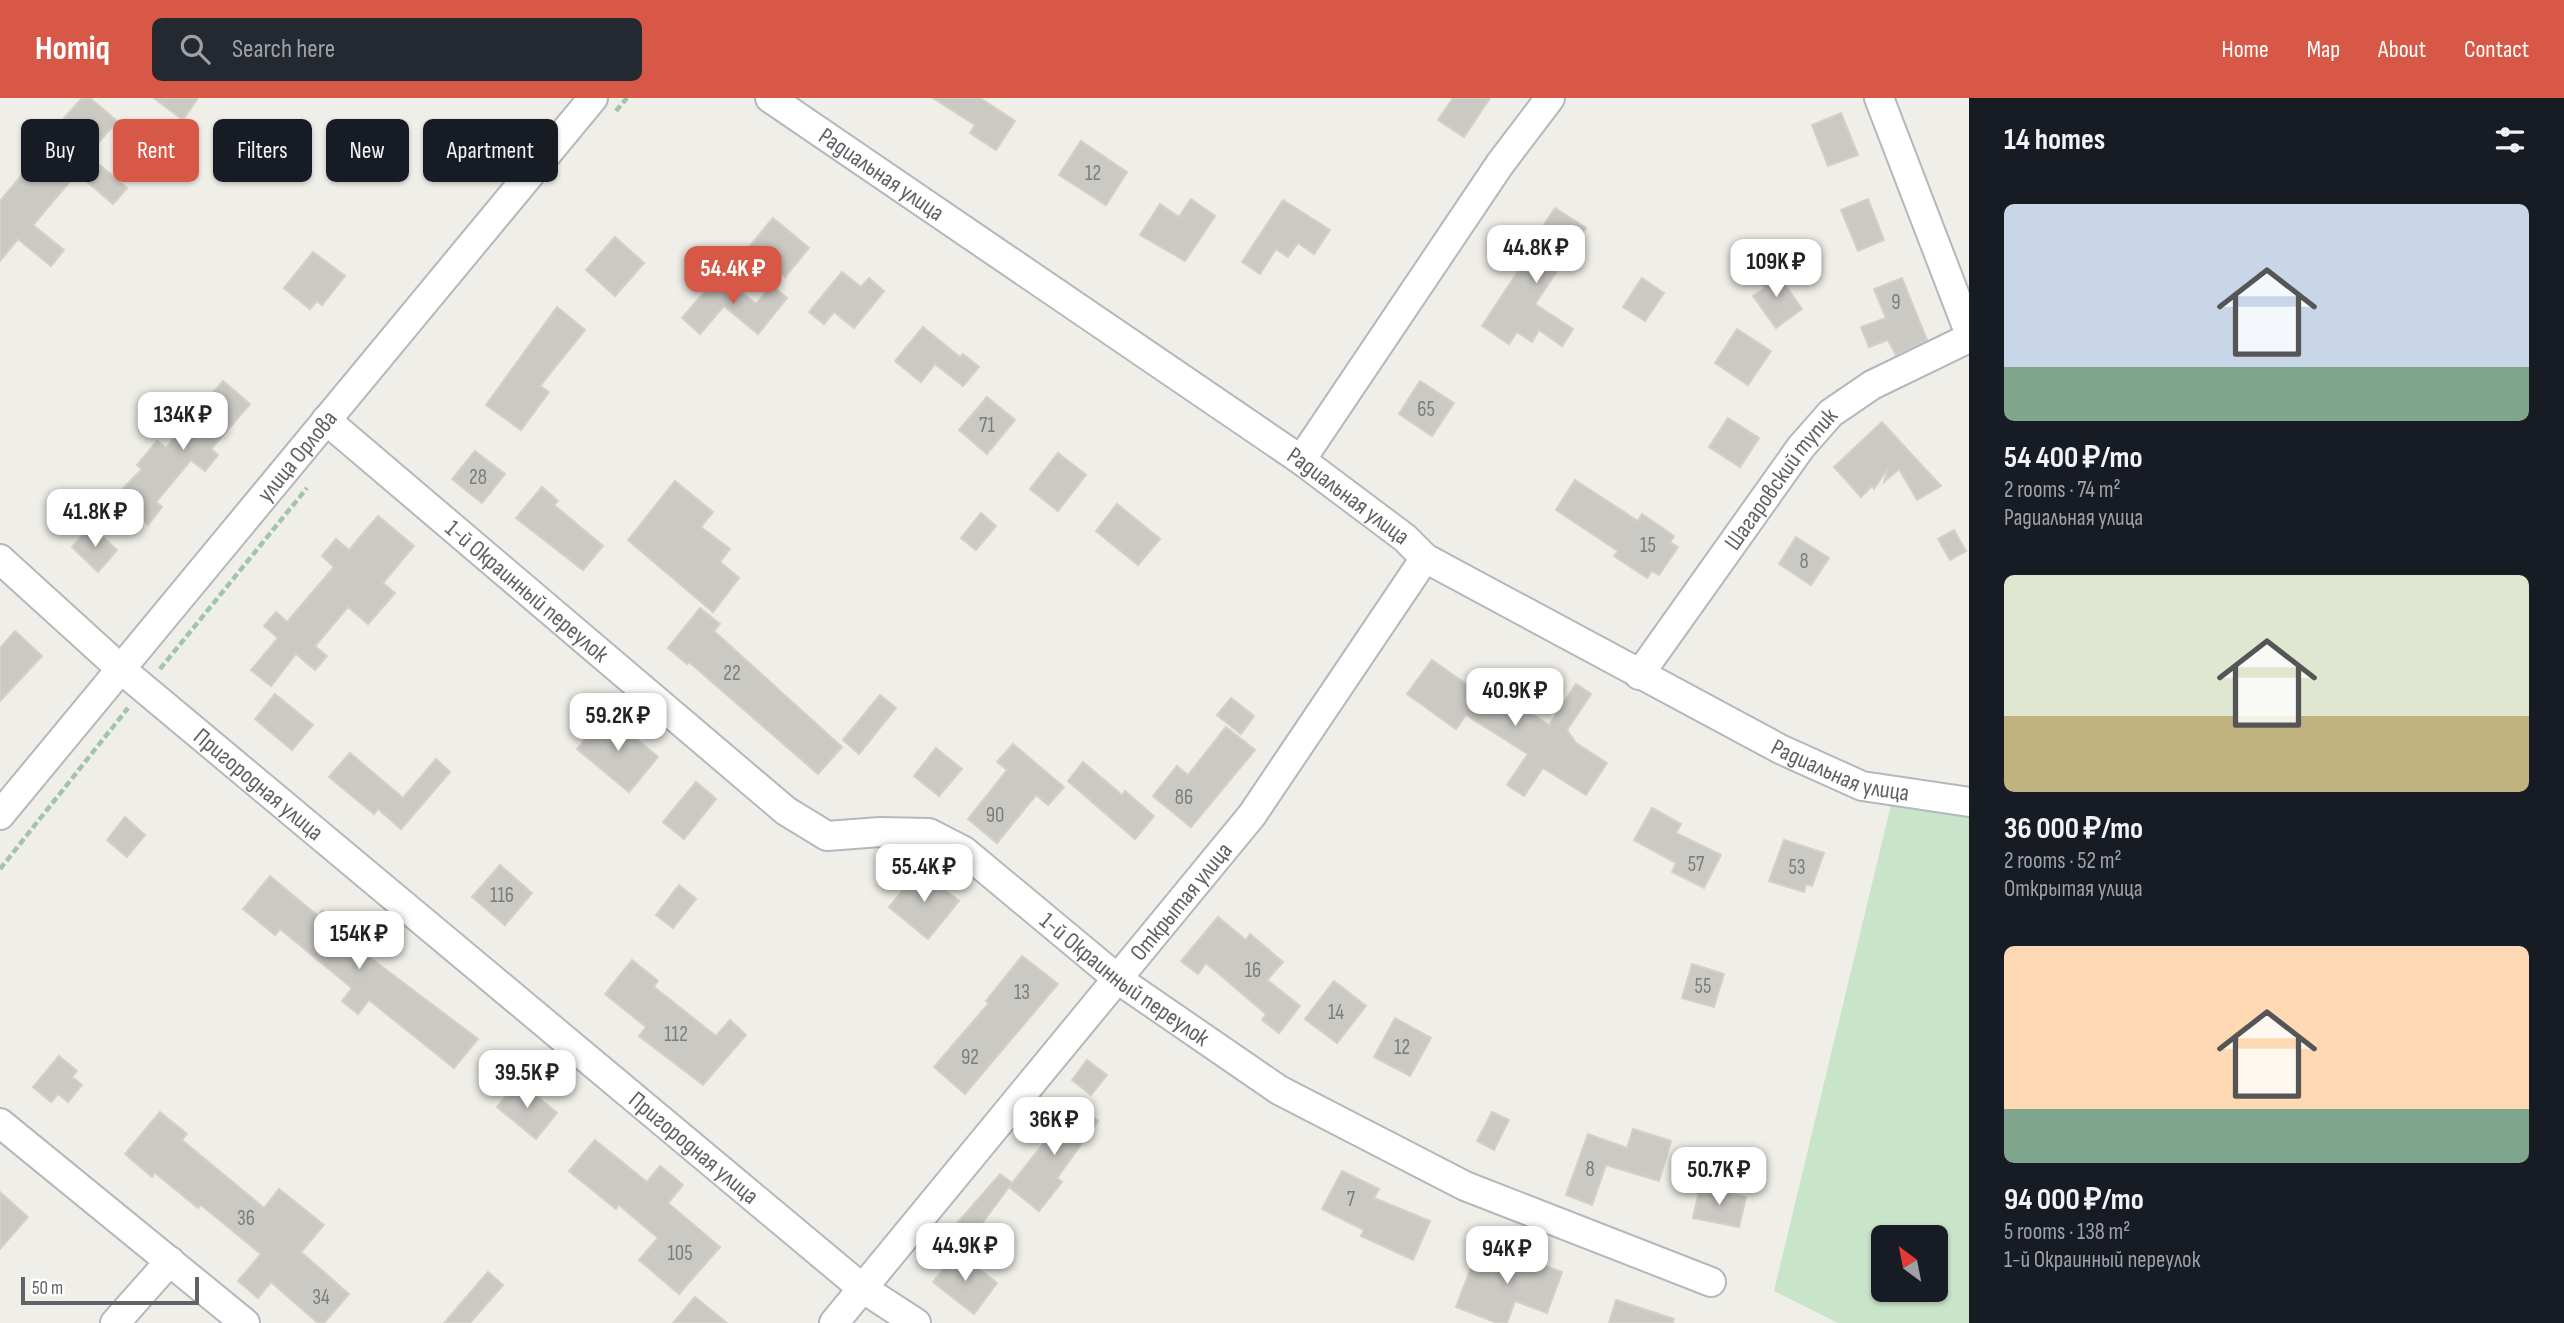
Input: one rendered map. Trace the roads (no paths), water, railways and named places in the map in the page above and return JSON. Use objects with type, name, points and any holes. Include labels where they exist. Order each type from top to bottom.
[{"type":"street","name":"улица Орлова","points":[[0,815],[593,98]]},
{"type":"street","name":"Радиальная улица","points":[[770,98],[1301,460],[1405,538],[1425,558],[1780,749],[1862,786],[1969,802]]},
{"type":"street","points":[[1301,460],[1500,164],[1550,98]]},
{"type":"street","points":[[1879,98],[1969,332]]},
{"type":"street","name":"Шагаровский тупик","points":[[1639,675],[1801,447],[1831,413],[1872,385],[1969,338]]},
{"type":"street","name":"1-й Окраинный переулок","points":[[326,420],[786,811],[827,836],[892,832],[929,833],[941,839],[964,851],[1119,980],[1279,1090],[1465,1186],[1711,1282]]},
{"type":"street","name":"Открытая улица","points":[[834,1323],[1119,980],[1252,815],[1425,558]]},
{"type":"street","name":"Пригородная улица","points":[[0,559],[122,670],[862,1288],[916,1323]]},
{"type":"street","points":[[0,1123],[170,1261],[230,1318]]},
{"type":"street","points":[[115,1323],[170,1261]]}]
